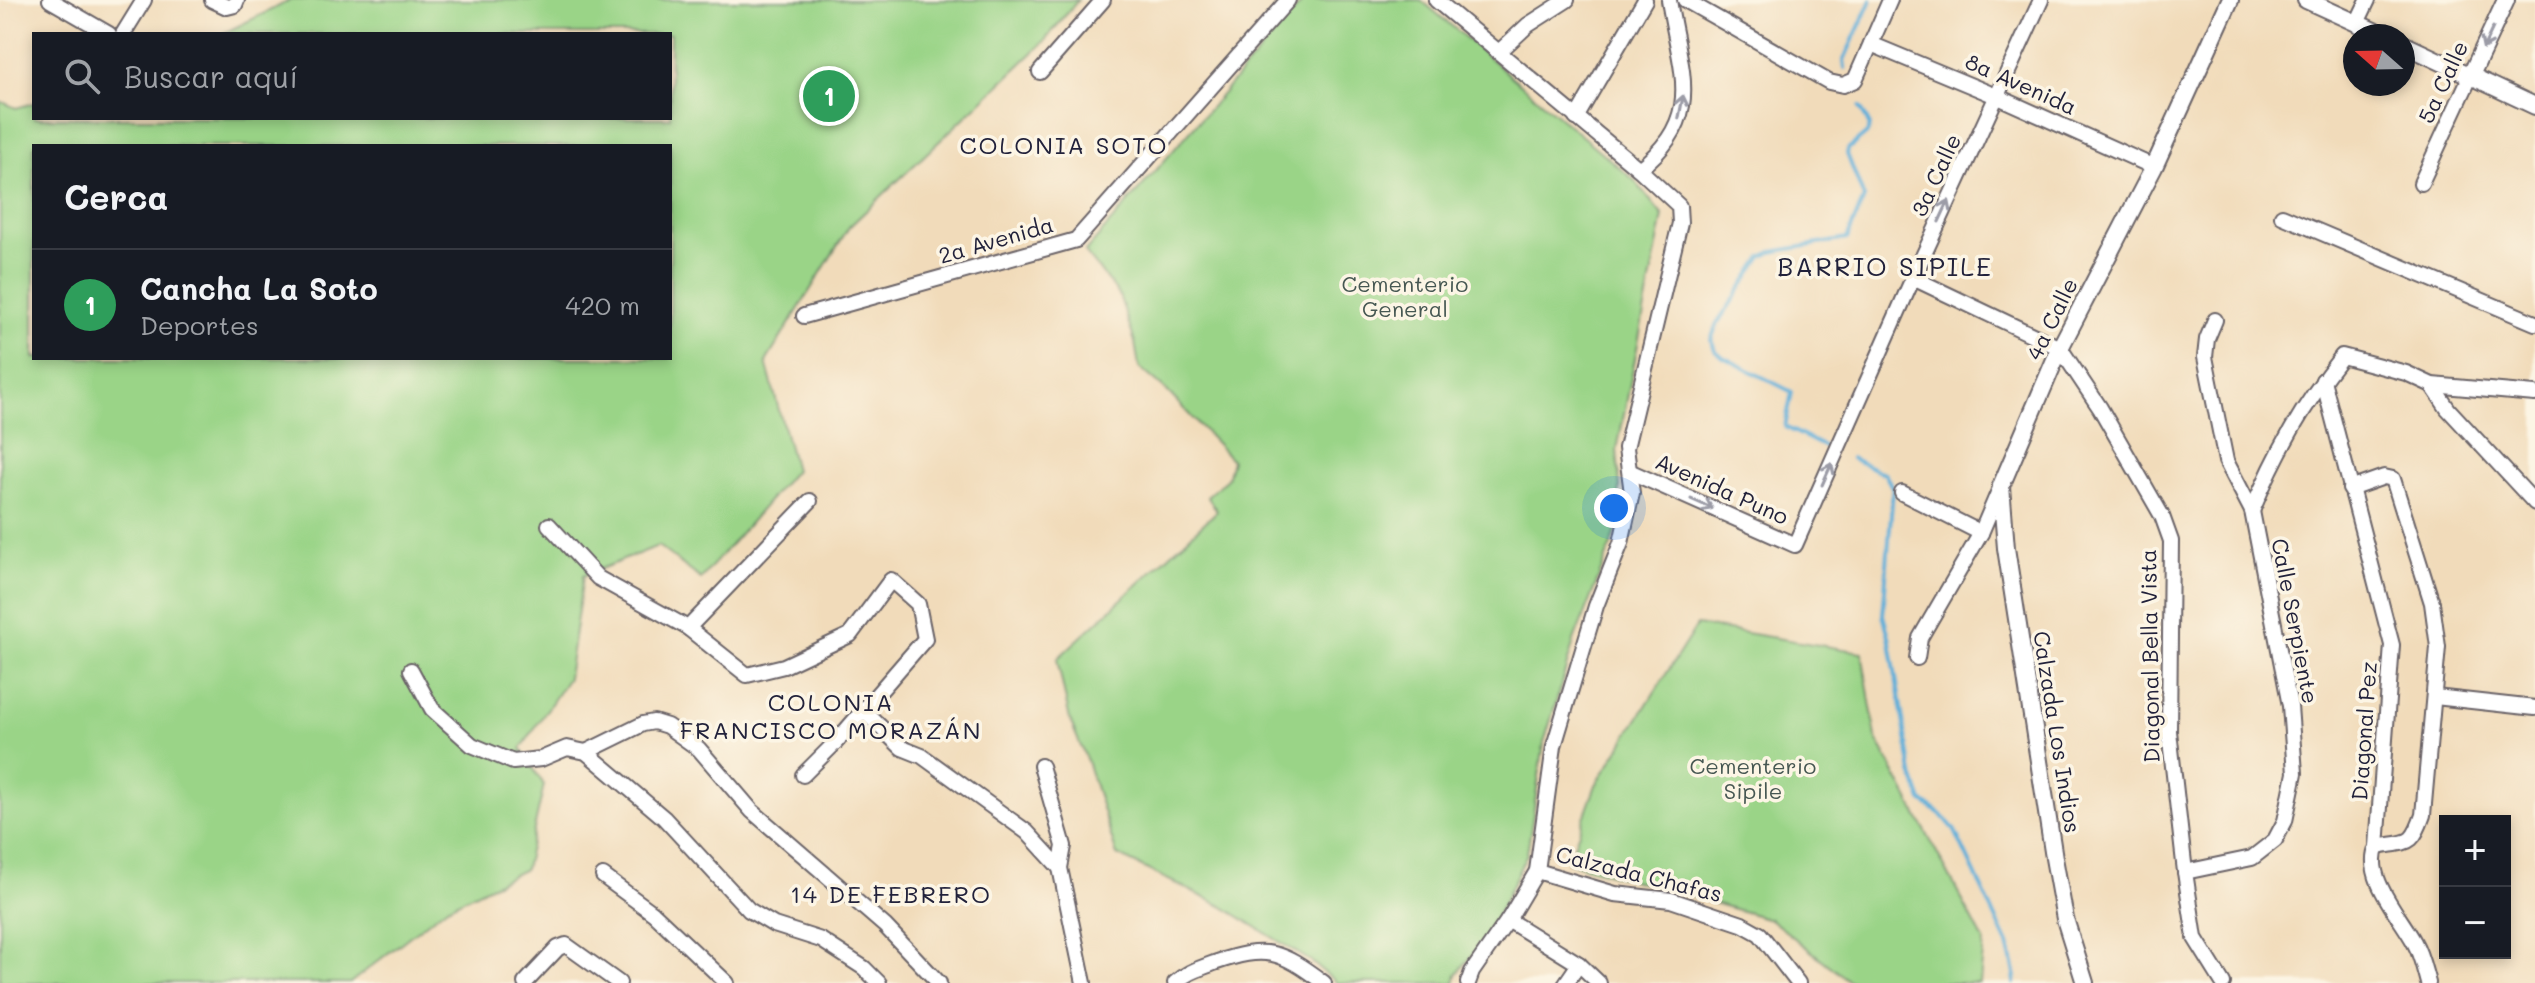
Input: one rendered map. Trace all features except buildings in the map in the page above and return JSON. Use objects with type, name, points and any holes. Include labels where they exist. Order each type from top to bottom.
[{"type":"street","points":[[50,0],[106,32]]},
{"type":"street","points":[[124,32],[144,0]]},
{"type":"street","points":[[212,0],[227,7],[235,5],[237,0]]},
{"type":"street","points":[[1040,72],[1103,0]]},
{"type":"street","name":"2a Avenida","points":[[804,316],[1076,240],[1288,0]]},
{"type":"street","points":[[1436,0],[1670,197],[1679,206],[1680,223],[1626,448],[1632,493],[1621,543],[1596,606],[1554,746],[1537,871],[1468,983]]},
{"type":"street","points":[[1500,51],[1528,25],[1567,0]]},
{"type":"street","points":[[1576,118],[1645,0]]},
{"type":"street","points":[[1639,169],[1661,152],[1683,111],[1685,86],[1669,0]]},
{"type":"street","points":[[1685,0],[1829,82],[1843,85],[1855,80],[1890,0]]},
{"type":"street","name":"3a Calle","points":[[1795,545],[2041,0]]},
{"type":"street","name":"4a Calle","points":[[1917,658],[1920,638],[1981,533],[2060,348],[2154,167],[2230,0]]},
{"type":"street","points":[[2306,0],[2357,23],[2368,0]]},
{"type":"street","name":"5a Calle","points":[[2421,183],[2506,0]]},
{"type":"street","name":"8a Avenida","points":[[1871,44],[2154,167]]},
{"type":"street","points":[[2415,49],[2535,106]]},
{"type":"street","points":[[2282,216],[2535,323]]},
{"type":"street","points":[[1913,278],[2060,348]]},
{"type":"street","name":"Calle Serpiente","points":[[2185,872],[2252,858],[2275,840],[2285,821],[2295,773],[2290,706],[2252,511],[2226,461],[2205,357],[2207,339],[2215,320]]},
{"type":"street","name":"Diagonal Bella Vista","points":[[2060,348],[2162,516],[2171,541],[2169,731],[2185,872],[2195,938],[2223,983]]},
{"type":"street","points":[[2252,511],[2274,457],[2342,356],[2406,373],[2432,385],[2535,394]]},
{"type":"street","name":"Diagonal Pez","points":[[2323,380],[2392,645],[2377,847],[2372,861],[2375,877],[2416,945],[2428,983]]},
{"type":"street","points":[[2432,385],[2448,409],[2535,503]]},
{"type":"street","name":"Avenida Puno","points":[[1631,472],[1795,545]]},
{"type":"street","points":[[2350,489],[2384,477],[2393,479],[2432,603],[2438,647],[2423,815],[2416,836],[2411,840],[2377,847]]},
{"type":"street","name":"Calzada Los Indios","points":[[2001,486],[2006,548],[2057,873],[2065,919],[2085,983]]},
{"type":"street","points":[[1902,493],[1981,533]]},
{"type":"street","points":[[688,628],[810,501]]},
{"type":"street","points":[[549,525],[598,578],[688,628],[747,675],[784,666],[850,635],[891,580],[918,604],[925,639],[835,743],[803,775]]},
{"type":"street","points":[[411,670],[432,709],[472,745],[513,762],[541,759],[567,748],[586,752],[664,818],[749,910],[774,925],[821,940],[864,968],[879,983]]},
{"type":"street","points":[[2435,697],[2535,708]]},
{"type":"street","points":[[862,709],[902,748],[922,756],[1027,832],[1060,868]]},
{"type":"street","points":[[586,752],[643,724],[654,722],[667,726],[699,749],[752,811],[885,926],[939,983]]},
{"type":"street","points":[[1041,766],[1064,846],[1060,868],[1084,983]]},
{"type":"street","name":"Calzada Chafas","points":[[1537,871],[1615,894],[1671,900],[1742,924],[1760,934],[1798,983]]},
{"type":"street","points":[[603,876],[653,913],[727,983]]},
{"type":"street","points":[[1508,920],[1579,964],[1599,983]]},
{"type":"street","points":[[525,983],[558,948],[566,945],[619,983]]},
{"type":"street","points":[[1175,983],[1185,973],[1231,957],[1261,951],[1296,962],[1324,983]]},
{"type":"street","points":[[1566,983],[1579,964]]},
{"type":"green space","points":[[291,0],[1078,0],[1043,43],[849,227],[766,362],[795,470],[701,579],[658,546],[583,576],[568,678],[521,749],[544,785],[525,869],[447,907],[350,983],[0,983],[0,101],[16,108],[32,104],[32,120],[672,120],[672,32],[226,32]]},
{"type":"green space","name":"Cementerio General","points":[[1304,0],[1421,0],[1634,180],[1663,216],[1617,450],[1620,488],[1615,535],[1574,641],[1544,743],[1527,854],[1487,936],[1457,974],[1455,983],[1337,983],[1309,960],[1222,906],[1117,855],[1087,761],[1070,720],[1057,659],[1217,511],[1207,496],[1227,479],[1232,460],[1167,391],[1139,367],[1135,342],[1119,295],[1085,252]]},
{"type":"green space","name":"Cementerio Sipile","points":[[1697,625],[1862,652],[1876,738],[1984,941],[1980,983],[1852,983],[1770,919],[1568,862],[1596,785]]},
{"type":"waterway","points":[[1845,68],[1844,60],[1871,0]]},
{"type":"waterway","points":[[1825,447],[1785,427],[1792,392],[1723,357],[1715,350],[1711,340],[1717,324],[1762,257],[1772,252],[1847,239],[1864,198],[1847,154],[1848,149],[1867,133],[1870,126],[1860,107]]},
{"type":"waterway","points":[[1851,458],[1885,474],[1893,489],[1883,615],[1912,773],[1922,801],[1942,815],[1954,829],[2008,944],[2015,973],[2014,983]]},
{"type":"place","name":"Cancha La Soto","points":[[829,96]]},
{"type":"district","name":"COLONIA SOTO","points":[[1064,146]]},
{"type":"district","name":"BARRIO SIPILE","points":[[1885,267]]},
{"type":"district","name":"COLONIA FRANCISCO MORAZÁN","points":[[831,717]]},
{"type":"district","name":"14 DE FEBRERO","points":[[891,895]]}]
